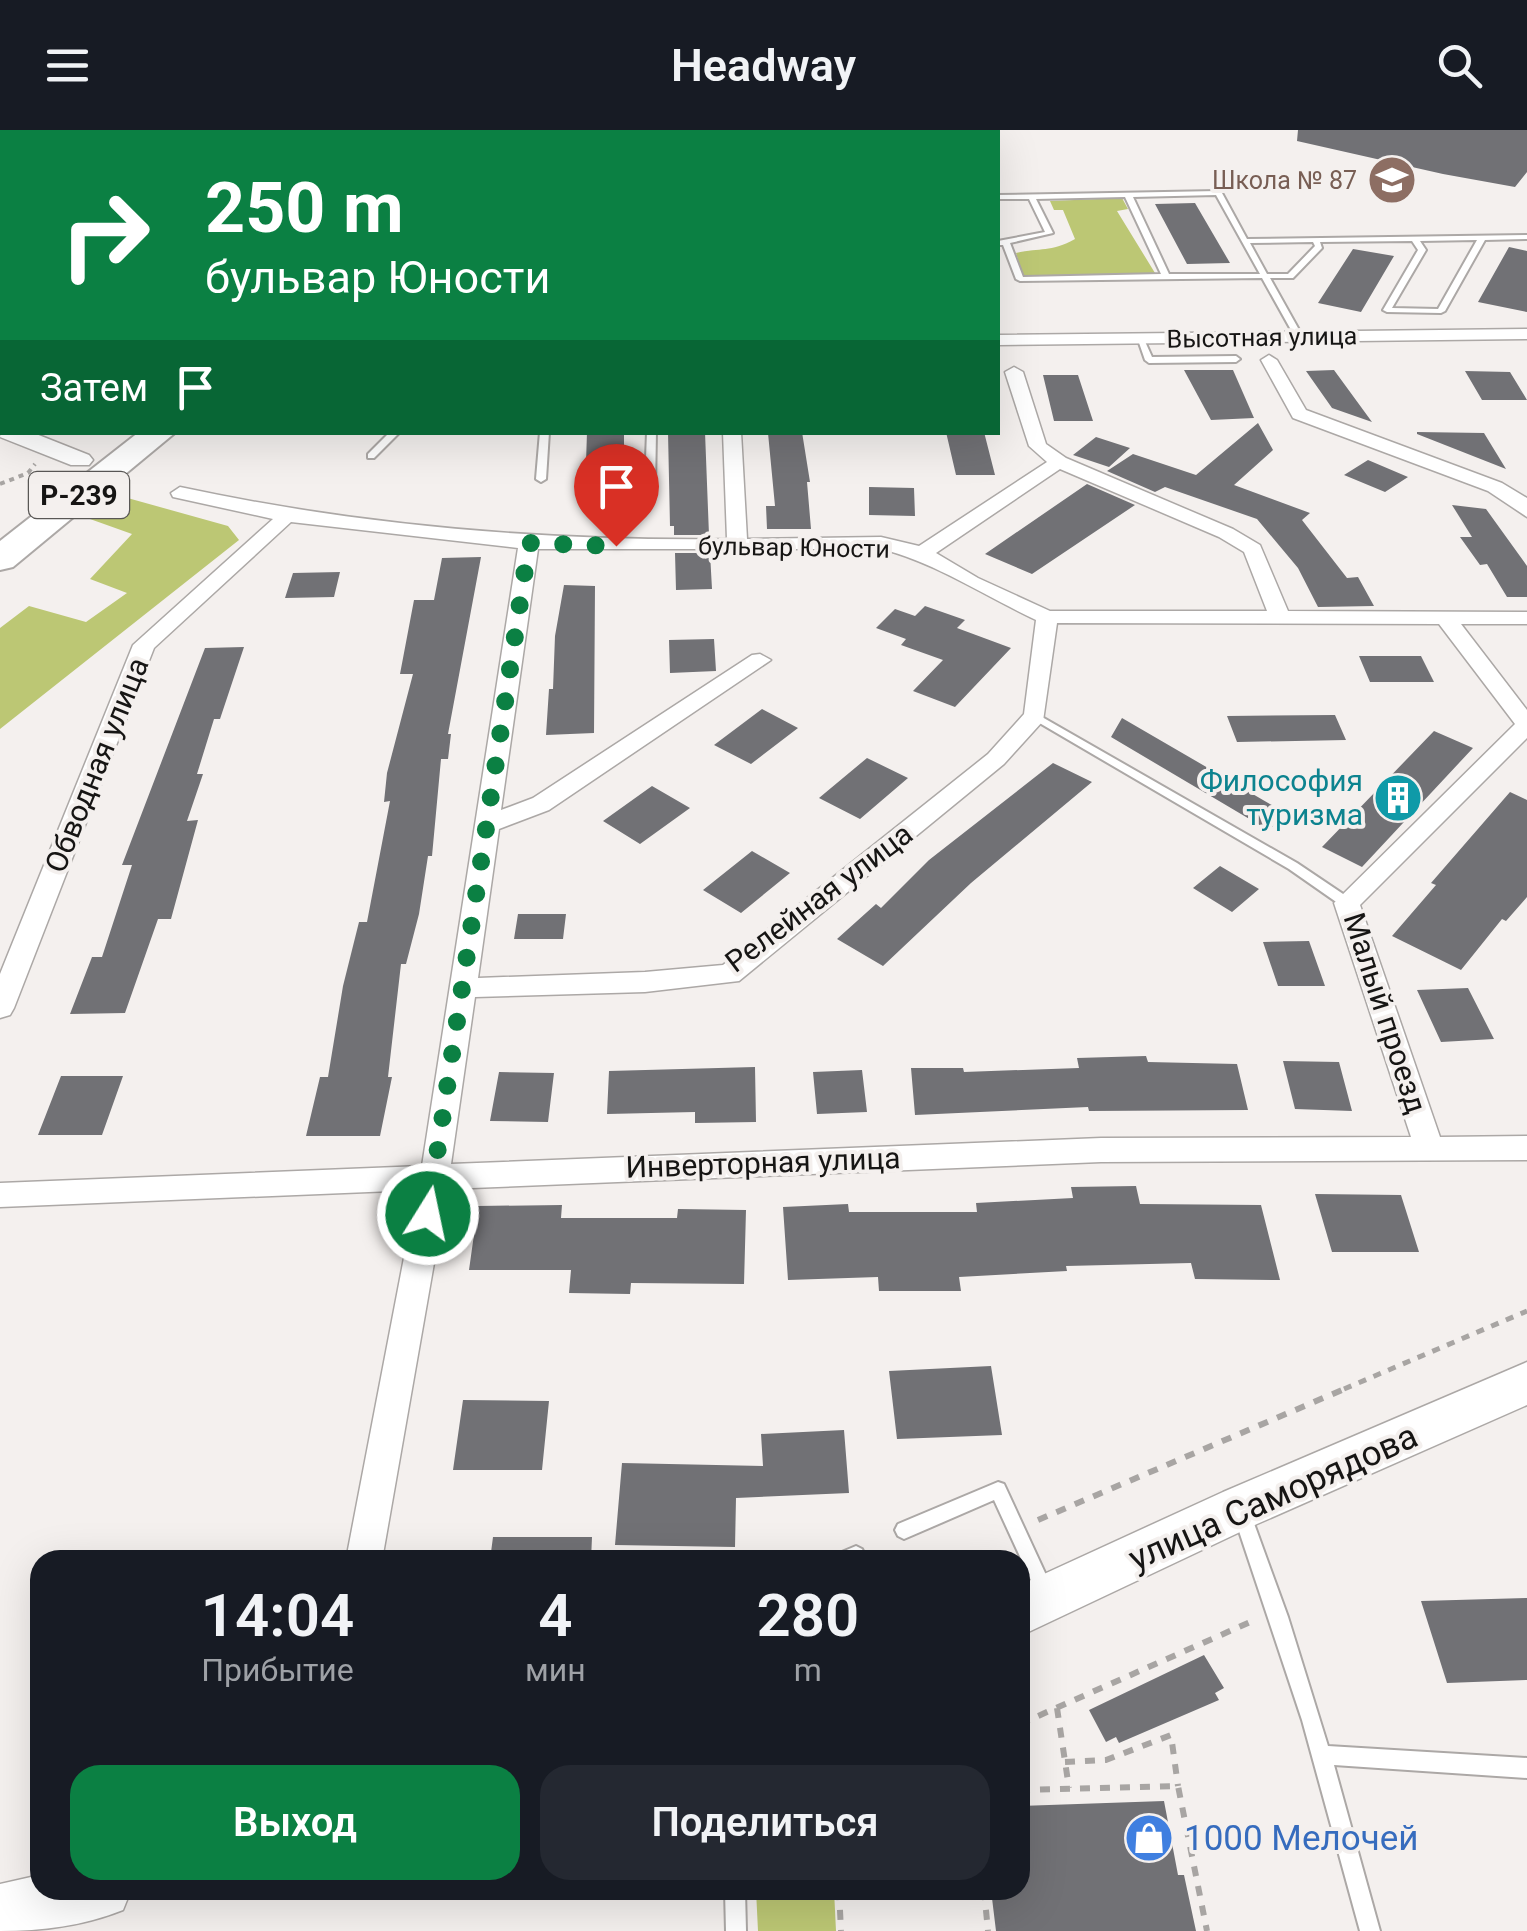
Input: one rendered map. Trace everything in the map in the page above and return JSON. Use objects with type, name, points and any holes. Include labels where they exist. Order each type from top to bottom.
[{"type":"highway","name":"Р-239","points":[[0,524],[66,455],[111,435]]},
{"type":"highway","name":"Р-239","points":[[0,559],[156,435]]},
{"type":"street","name":"Высотная улица","points":[[1000,340],[1527,334]]},
{"type":"street","points":[[1269,360],[1299,414],[1496,488],[1527,511]]},
{"type":"street","points":[[1014,372],[1038,446],[1059,462],[1226,533],[1253,550],[1281,620]]},
{"type":"street","points":[[14,435],[66,455]]},
{"type":"street","points":[[732,435],[737,544]]},
{"type":"street","points":[[922,553],[1059,462]]},
{"type":"street","name":"бульвар Юности","points":[[180,493],[287,516],[529,543],[881,543],[922,553],[971,582],[1047,617],[1527,618]]},
{"type":"street","name":"Обводная улица","points":[[0,1008],[144,645],[287,516]]},
{"type":"street","points":[[366,1550],[435,1175],[529,543]]},
{"type":"street","points":[[1034,716],[1047,617]]},
{"type":"street","name":"Малый проезд","points":[[1429,1148],[1347,902],[1527,726],[1446,619]]},
{"type":"street","points":[[489,824],[541,804],[760,660]]},
{"type":"street","name":"Релейная улица","points":[[462,988],[645,982],[730,974],[996,759],[1034,716]]},
{"type":"street","name":"Инверторная улица","points":[[0,1195],[1101,1150],[1527,1148]]},
{"type":"street","name":"улица Саморядова","points":[[1034,1605],[1240,1508],[1527,1383]]},
{"type":"street","points":[[0,1912],[56,1900]]},
{"type":"lane","points":[[1000,197],[1218,194],[1299,337]]},
{"type":"lane","points":[[1128,195],[1166,276]]},
{"type":"lane","points":[[1032,197],[1049,233],[1002,243],[1020,279],[1290,276],[1319,246],[1316,241]]},
{"type":"lane","points":[[1245,241],[1527,237]]},
{"type":"lane","points":[[1415,239],[1422,250],[1387,310],[1440,311],[1482,238]]},
{"type":"lane","points":[[1140,339],[1149,360],[1236,359]]},
{"type":"lane","points":[[371,456],[393,435]]},
{"type":"lane","points":[[541,479],[545,435]]},
{"type":"lane","points":[[616,546],[620,489],[650,488],[652,435]]},
{"type":"lane","points":[[1034,716],[1293,866],[1347,902]]},
{"type":"lane","points":[[904,1530],[998,1490],[1021,1550]]},
{"type":"lane","points":[[1240,1508],[1278,1610],[1324,1755],[1370,1931]]},
{"type":"lane","points":[[1324,1755],[1526,1770]]},
{"type":"lane","points":[[735,1900],[736,1931]]},
{"type":"path","points":[[0,484],[28,473],[38,457],[66,455]]},
{"type":"path","points":[[1016,1530],[1527,1310]]},
{"type":"path","points":[[1030,1720],[1278,1610]]},
{"type":"path","points":[[1057,1708],[1070,1788]]},
{"type":"path","points":[[1065,1762],[1106,1760],[1170,1735],[1206,1931]]},
{"type":"path","points":[[1030,1790],[1178,1786]]},
{"type":"path","points":[[839,1900],[841,1931]]},
{"type":"path","points":[[985,1900],[988,1931]]},
{"type":"green space","points":[[1122,198],[1128,209],[1117,211],[1155,273],[1023,276],[1016,253],[1052,248],[1075,239],[1063,210],[1054,210],[1050,201]]},
{"type":"green space","points":[[124,497],[228,526],[239,540],[0,729],[0,628],[29,606],[86,622],[127,593],[90,579],[132,534],[90,519]]},
{"type":"green space","points":[[756,1900],[834,1900],[836,1931],[758,1931]]},
{"type":"building","points":[[1298,130],[1527,130],[1527,172],[1515,187],[1443,174],[1297,141]]},
{"type":"building","points":[[1195,203],[1230,263],[1187,264],[1155,204]]},
{"type":"building","points":[[1509,247],[1527,251],[1527,312],[1478,302]]},
{"type":"building","points":[[1353,249],[1394,256],[1361,312],[1318,303]]},
{"type":"building","points":[[1184,370],[1233,370],[1254,418],[1211,420]]},
{"type":"building","points":[[1334,370],[1372,422],[1332,408],[1306,371]]},
{"type":"building","points":[[1465,371],[1510,372],[1527,400],[1482,400]]},
{"type":"building","points":[[1043,375],[1078,375],[1093,421],[1054,421]]},
{"type":"building","points":[[1258,423],[1273,450],[1234,485],[1310,513],[1302,520],[1347,578],[1358,577],[1374,606],[1318,607],[1298,568],[1257,519],[1165,487],[1155,492],[1107,471],[1133,454],[1196,475]]},
{"type":"building","points":[[1484,433],[1506,469],[1417,434]]},
{"type":"building","points":[[587,435],[624,435],[624,462],[586,463]]},
{"type":"building","points":[[668,435],[705,435],[709,535],[674,535],[674,526],[670,526]]},
{"type":"building","points":[[768,435],[802,435],[810,482],[811,529],[767,529],[766,506],[775,506]]},
{"type":"building","points":[[947,435],[985,435],[995,475],[956,475]]},
{"type":"building","points":[[1096,437],[1130,448],[1109,467],[1073,455]]},
{"type":"building","points":[[1368,460],[1408,477],[1385,492],[1344,475]]},
{"type":"building","points":[[1087,484],[1135,505],[1032,574],[985,554]]},
{"type":"building","points":[[869,487],[914,488],[915,516],[869,515]]},
{"type":"building","points":[[1452,505],[1486,509],[1527,566],[1527,597],[1507,597],[1487,564],[1480,565],[1460,537],[1472,537]]},
{"type":"building","points":[[675,553],[710,553],[712,589],[676,590]]},
{"type":"building","points":[[481,557],[448,734],[448,759],[441,759],[432,856],[428,856],[406,964],[401,964],[388,1077],[392,1077],[380,1136],[306,1136],[320,1077],[328,1077],[343,986],[359,922],[367,922],[390,801],[384,802],[387,773],[413,674],[400,674],[414,600],[434,600],[442,558]]},
{"type":"building","points":[[340,572],[334,597],[285,598],[293,573]]},
{"type":"building","points":[[564,585],[595,586],[594,733],[546,735],[555,636]]},
{"type":"building","points":[[925,606],[965,620],[957,628],[1011,648],[955,707],[913,691],[943,660],[901,645],[906,639],[876,628],[895,609],[915,616]]},
{"type":"building","points":[[714,639],[716,671],[670,673],[669,640]]},
{"type":"building","points":[[244,647],[220,719],[214,719],[197,774],[203,774],[187,821],[198,820],[171,919],[158,919],[125,1013],[70,1014],[92,957],[102,957],[132,865],[122,865],[205,648]]},
{"type":"building","points":[[1359,656],[1421,656],[1434,682],[1370,682]]},
{"type":"building","points":[[762,709],[798,728],[751,764],[714,745]]},
{"type":"building","points":[[1335,715],[1346,740],[1237,742],[1227,716]]},
{"type":"building","points":[[1122,718],[1289,815],[1268,830],[1111,737]]},
{"type":"building","name":"Философия туризма","points":[[1434,731],[1473,748],[1362,867],[1322,847]]},
{"type":"building","points":[[867,758],[908,778],[860,819],[819,798]]},
{"type":"building","points":[[1053,763],[1092,782],[971,883],[883,966],[837,939],[876,904],[881,908],[929,860]]},
{"type":"building","points":[[652,786],[690,808],[640,844],[603,821]]},
{"type":"building","points":[[1510,792],[1527,800],[1527,897],[1506,921],[1502,919],[1461,970],[1392,936],[1436,885],[1431,883]]},
{"type":"building","points":[[752,851],[790,873],[741,913],[703,890]]},
{"type":"building","points":[[1220,866],[1259,889],[1232,912],[1193,888]]},
{"type":"building","points":[[518,914],[566,914],[563,939],[514,939]]},
{"type":"building","points":[[1309,941],[1325,986],[1278,986],[1263,942]]},
{"type":"building","points":[[1468,988],[1494,1039],[1441,1042],[1417,990]]},
{"type":"building","points":[[1146,1056],[1148,1062],[1237,1064],[1248,1110],[1089,1111],[1088,1107],[915,1115],[911,1068],[963,1068],[964,1072],[1079,1068],[1077,1058]]},
{"type":"building","points":[[1283,1061],[1339,1062],[1352,1111],[1295,1109]]},
{"type":"building","points":[[755,1067],[756,1122],[695,1123],[695,1112],[607,1114],[609,1071]]},
{"type":"building","points":[[862,1070],[867,1112],[817,1114],[813,1072]]},
{"type":"building","points":[[499,1072],[554,1073],[548,1122],[490,1121]]},
{"type":"building","points":[[61,1076],[123,1076],[102,1135],[38,1135]]},
{"type":"building","points":[[1136,1186],[1140,1204],[1261,1205],[1280,1280],[1195,1279],[1191,1263],[1066,1266],[1067,1271],[959,1277],[961,1291],[879,1291],[878,1277],[788,1280],[783,1207],[848,1204],[849,1212],[977,1212],[976,1203],[1073,1198],[1071,1187]]},
{"type":"building","points":[[1315,1194],[1401,1195],[1419,1252],[1332,1252]]},
{"type":"building","points":[[562,1205],[561,1218],[677,1218],[678,1209],[746,1210],[744,1284],[631,1283],[630,1294],[569,1293],[571,1270],[469,1270],[478,1206]]},
{"type":"building","points":[[991,1366],[1002,1435],[897,1439],[889,1371]]},
{"type":"building","points":[[463,1400],[549,1401],[542,1470],[453,1470]]},
{"type":"building","points":[[844,1430],[849,1493],[736,1498],[735,1547],[615,1545],[622,1463],[763,1466],[761,1434]]},
{"type":"building","points":[[493,1537],[592,1537],[591,1550],[491,1550]]},
{"type":"building","points":[[1527,1598],[1527,1680],[1447,1683],[1421,1601]]},
{"type":"building","points":[[1204,1655],[1224,1688],[1215,1693],[1219,1700],[1119,1743],[1116,1737],[1106,1742],[1089,1710]]},
{"type":"building","points":[[1164,1801],[1178,1875],[1184,1875],[1196,1931],[996,1931],[992,1900],[1030,1900],[1030,1806]]},
{"type":"place","name":"Школа № 87","points":[[1392,180]]},
{"type":"place","name":"Философия туризма","points":[[1398,798]]},
{"type":"place","name":"1000 Мелочей","points":[[1149,1838]]},
{"type":"route","points":[[428,1214],[529,543],[616,546]]}]
